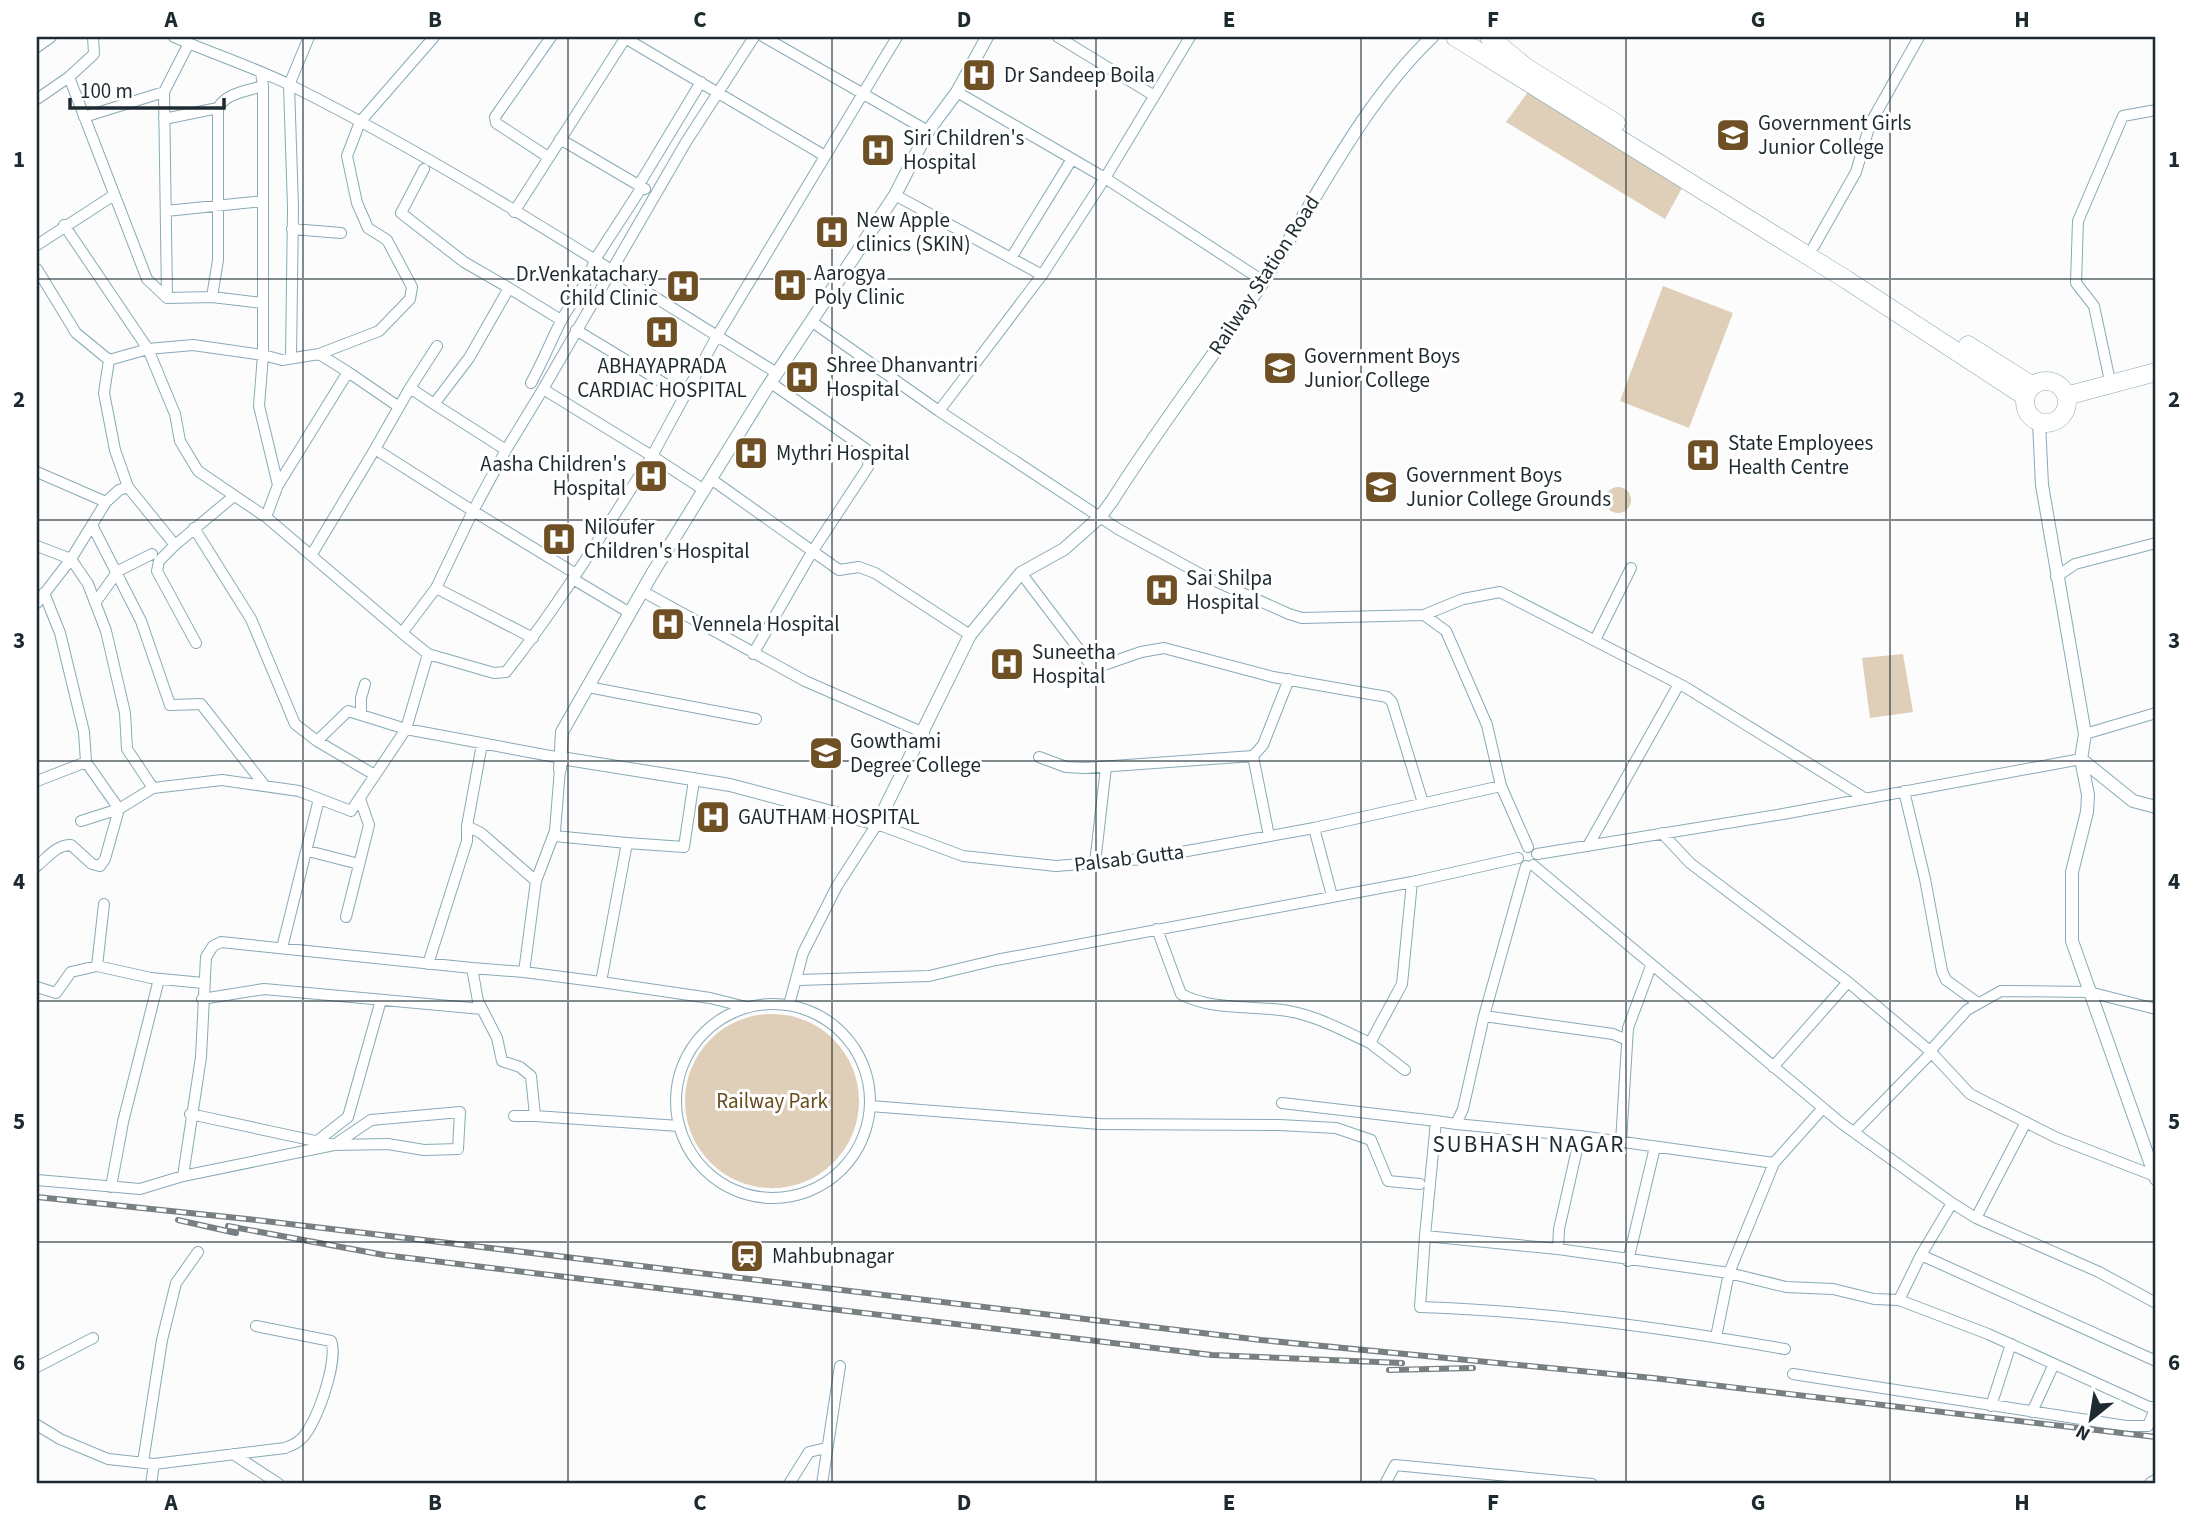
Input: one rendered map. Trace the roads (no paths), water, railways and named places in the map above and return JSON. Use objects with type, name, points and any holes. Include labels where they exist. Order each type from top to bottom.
[{"type":"highway","points":[[1455,37],[2029,392]]},
{"type":"highway","points":[[1489,37],[1527,68],[1814,246],[2029,392]]},
{"type":"highway","points":[[2029,392],[2029,415],[2039,422],[2057,420],[2067,401],[2156,372]]},
{"type":"highway","points":[[2029,392],[2052,383],[2067,401]]},
{"type":"highway","points":[[2067,401],[2156,383]]},
{"type":"street","points":[[37,47],[51,37]]},
{"type":"street","points":[[37,99],[69,77],[94,54],[93,37]]},
{"type":"street","points":[[174,37],[289,85],[360,122],[514,212],[717,336],[866,449],[869,458],[867,467],[812,552],[753,654]]},
{"type":"street","points":[[291,358],[289,85],[309,37]]},
{"type":"street","points":[[109,360],[148,349],[193,345],[282,360],[319,354],[379,331],[410,299],[412,287],[387,240],[368,228],[357,204],[347,156],[360,122],[434,37]]},
{"type":"street","points":[[548,157],[496,123],[495,117],[551,37]]},
{"type":"street","points":[[514,212],[625,37],[825,156]]},
{"type":"street","points":[[402,633],[436,588],[473,510],[506,450],[656,195],[754,37]]},
{"type":"street","points":[[764,37],[928,131]]},
{"type":"street","points":[[64,225],[148,349],[175,414],[180,441],[198,471],[267,517],[428,654],[494,673],[506,672],[533,638],[652,456],[717,336],[897,37]]},
{"type":"street","points":[[524,972],[536,881],[554,836],[562,732],[642,591],[707,484],[895,195],[928,131],[957,92],[988,37]]},
{"type":"street","points":[[1058,37],[1153,95]]},
{"type":"street","points":[[939,411],[1042,275],[1105,178],[1190,37]]},
{"type":"street","name":"Railway Station Road","points":[[1021,573],[1064,549],[1100,517],[1263,281],[1363,123],[1409,58],[1432,37]]},
{"type":"street","points":[[1814,246],[1856,172],[1870,124],[1919,37]]},
{"type":"street","points":[[167,298],[164,92],[189,43]]},
{"type":"street","points":[[261,73],[263,355],[259,406],[278,485]]},
{"type":"street","points":[[69,77],[148,279],[167,298],[212,298],[263,303]]},
{"type":"street","points":[[531,383],[551,347],[561,320],[701,82]]},
{"type":"street","points":[[212,298],[218,260],[220,205],[218,108],[222,100],[230,96],[263,86]]},
{"type":"street","points":[[84,117],[164,92]]},
{"type":"street","points":[[957,92],[1105,178],[1263,281]]},
{"type":"street","points":[[164,119],[218,108]]},
{"type":"street","points":[[2111,386],[2094,306],[2076,283],[2078,221],[2123,116],[2156,110]]},
{"type":"street","points":[[560,139],[656,195]]},
{"type":"street","points":[[1011,258],[1072,159]]},
{"type":"street","points":[[424,169],[401,214],[464,262],[561,320]]},
{"type":"street","points":[[37,245],[114,195]]},
{"type":"street","points":[[895,195],[1042,275]]},
{"type":"street","points":[[166,211],[263,201]]},
{"type":"street","points":[[292,229],[341,233]]},
{"type":"street","points":[[37,269],[76,333],[109,360]]},
{"type":"street","points":[[434,404],[469,358],[509,288]]},
{"type":"street","points":[[811,321],[939,411],[1100,517],[1204,576],[1302,618],[1424,615],[1462,599],[1500,592],[1679,684],[1866,799]]},
{"type":"street","points":[[576,330],[685,396]]},
{"type":"street","points":[[312,554],[437,346]]},
{"type":"street","points":[[319,354],[399,407]]},
{"type":"street","points":[[109,360],[104,393],[115,450],[128,487],[175,545]]},
{"type":"street","points":[[267,517],[278,485],[348,372]]},
{"type":"street","points":[[410,388],[506,450]]},
{"type":"street","points":[[543,389],[652,456],[707,484],[839,570],[859,567],[875,573],[970,635]]},
{"type":"street","points":[[2039,422],[2042,485],[2085,734],[2081,759],[2088,795],[2087,812],[2072,872],[2072,941],[2156,1178]]},
{"type":"street","points":[[375,449],[630,614]]},
{"type":"street","points":[[37,472],[106,502]]},
{"type":"street","points":[[119,809],[86,762],[84,732],[60,633],[39,599],[71,559],[106,502],[119,490],[128,487]]},
{"type":"street","points":[[196,643],[157,571],[159,561],[234,496]]},
{"type":"street","points":[[93,527],[141,621],[170,705],[201,704],[265,786]]},
{"type":"street","points":[[194,528],[251,619],[295,724],[317,741],[373,775]]},
{"type":"street","points":[[2056,578],[2075,564],[2156,543]]},
{"type":"street","points":[[37,546],[71,559],[88,584],[106,631],[125,713],[127,750],[153,788]]},
{"type":"street","points":[[95,603],[117,574],[152,554]]},
{"type":"street","points":[[1595,640],[1631,568]]},
{"type":"street","points":[[789,1005],[798,981],[803,953],[837,886],[877,824],[970,635],[1021,573],[1090,664],[1101,666],[1141,652],[1164,648],[1289,680],[1387,697],[1392,702],[1423,803]]},
{"type":"street","points":[[436,588],[533,638]]},
{"type":"street","points":[[642,591],[805,681],[924,733]]},
{"type":"street","points":[[1424,615],[1446,631],[1488,725],[1502,786],[1528,858],[1651,966],[1822,1108],[1951,1203],[1976,1218],[2099,1272],[2156,1303]]},
{"type":"street","points":[[81,821],[119,809],[153,788],[222,780],[299,791],[348,812],[356,808],[373,775],[406,729],[428,654]]},
{"type":"street","points":[[1039,757],[1066,767],[1106,767],[1253,756],[1263,745],[1289,680]]},
{"type":"street","points":[[361,715],[361,698],[365,684]]},
{"type":"street","points":[[1588,846],[1679,684]]},
{"type":"street","points":[[588,687],[756,719]]},
{"type":"street","points":[[317,741],[348,711],[406,729],[482,744],[560,764],[730,785],[877,824]]},
{"type":"street","points":[[2085,734],[2156,713]]},
{"type":"street","points":[[428,964],[467,841],[467,826],[482,744]]},
{"type":"street","points":[[1253,756],[1269,836]]},
{"type":"street","points":[[798,981],[929,976],[996,960],[1588,846],[2081,759],[2133,801],[2156,807]]},
{"type":"street","points":[[37,781],[86,762]]},
{"type":"street","points":[[1095,863],[1106,767]]},
{"type":"street","points":[[554,836],[684,847],[694,779]]},
{"type":"street","name":"Palsab Gutta","points":[[877,824],[963,856],[1056,866],[1143,859],[1314,828],[1502,786]]},
{"type":"street","points":[[1903,790],[1942,971],[1946,980],[1978,1003]]},
{"type":"street","points":[[282,948],[319,799]]},
{"type":"street","points":[[346,917],[369,825],[360,799]]},
{"type":"street","points":[[37,866],[60,846],[71,845],[92,864],[100,866],[105,859],[119,809]]},
{"type":"street","points":[[467,826],[481,833],[536,881]]},
{"type":"street","points":[[1314,828],[1332,896]]},
{"type":"street","points":[[1662,834],[1690,863],[1848,982],[1931,1052],[1970,1094],[2026,1122],[2156,1178]]},
{"type":"street","points":[[601,982],[627,843]]},
{"type":"street","points":[[308,851],[359,864]]},
{"type":"street","points":[[1455,1124],[1463,1109],[1484,1016],[1528,858]]},
{"type":"street","points":[[1370,1043],[1402,984],[1412,882]]},
{"type":"street","points":[[97,966],[104,904]]},
{"type":"street","points":[[1157,929],[1181,994],[1197,1003],[1290,1011],[1319,1020],[1370,1043],[1405,1070]]},
{"type":"street","points":[[183,1176],[190,1114],[201,1057],[203,982],[209,950],[221,942],[524,972],[710,998],[746,1007],[789,1005],[812,1012],[832,1024],[849,1041],[861,1061],[868,1083],[870,1107],[864,1135],[850,1160],[829,1180],[807,1192],[783,1197],[758,1197],[735,1190],[713,1178],[696,1160],[678,1126],[675,1096],[686,1057],[696,1040],[718,1020],[746,1007]]},
{"type":"street","points":[[37,987],[56,993],[71,972],[97,966],[159,979],[203,982]]},
{"type":"street","points":[[1621,1142],[1628,1028],[1651,966]]},
{"type":"street","points":[[472,968],[478,1001],[497,1038],[502,1061],[520,1067],[531,1076],[536,1116]]},
{"type":"street","points":[[111,1187],[123,1122],[159,979]]},
{"type":"street","points":[[1773,1067],[1848,982]]},
{"type":"street","points":[[202,999],[264,989],[482,1009]]},
{"type":"street","points":[[1854,1132],[1931,1052],[1967,1010],[2001,991],[2089,992],[2156,1009]]},
{"type":"street","points":[[316,1142],[348,1117],[381,1000]]},
{"type":"street","points":[[1484,1016],[1613,1034],[1627,1040]]},
{"type":"street","points":[[1283,1103],[1580,1136],[1774,1163]]},
{"type":"street","points":[[870,1107],[1100,1124],[1336,1128],[1371,1140],[1388,1181],[1420,1184]]},
{"type":"street","points":[[1716,1337],[1729,1273],[1774,1163],[1822,1108]]},
{"type":"street","points":[[37,1180],[140,1189],[183,1176],[334,1145],[371,1120],[460,1112],[458,1149],[424,1150],[388,1144],[334,1145],[190,1114]]},
{"type":"street","points":[[514,1116],[678,1126]]},
{"type":"street","points":[[1436,1121],[1420,1307],[1504,1310],[1618,1322],[1786,1349]]},
{"type":"street","points":[[1976,1218],[2026,1122]]},
{"type":"street","points":[[1558,1249],[1559,1229],[1580,1136]]},
{"type":"street","points":[[1628,1261],[1655,1147]]},
{"type":"street","points":[[1899,1300],[1951,1203]]},
{"type":"street","points":[[1425,1236],[1558,1249],[1628,1261],[1729,1273],[1786,1287],[1833,1289],[1874,1299],[1899,1300],[2011,1344],[2156,1408],[2151,1423],[2142,1427],[1793,1374]]},
{"type":"street","points":[[151,1484],[148,1463],[162,1340],[176,1283],[198,1252]]},
{"type":"street","points":[[1921,1255],[2156,1361]]},
{"type":"street","points":[[37,1425],[60,1439],[108,1459],[148,1463],[285,1448],[300,1440],[322,1400],[334,1353],[331,1341],[322,1336],[256,1326]]},
{"type":"street","points":[[37,1367],[93,1338]]},
{"type":"street","points":[[1991,1406],[2011,1344]]},
{"type":"street","points":[[2032,1412],[2054,1364]]},
{"type":"street","points":[[822,1484],[839,1366]]},
{"type":"street","points":[[789,1484],[809,1452],[826,1448]]},
{"type":"street","points":[[233,1454],[279,1484]]},
{"type":"street","points":[[1385,1484],[1395,1465],[1591,1484]]},
{"type":"railway","points":[[37,1197],[247,1219],[1261,1340],[1653,1378],[2156,1437]]},
{"type":"railway","points":[[178,1220],[236,1233]]},
{"type":"railway","points":[[228,1226],[384,1255],[1212,1355],[1402,1363]]},
{"type":"railway","points":[[1389,1370],[1473,1368]]},
{"type":"place","name":"Dr Sandeep Boila","points":[[979,75]]},
{"type":"place","name":"Government Girls Junior College","points":[[1733,135]]},
{"type":"place","name":"Siri Children's Hospital","points":[[878,150]]},
{"type":"place","name":"New Apple clinics (SKIN)","points":[[832,232]]},
{"type":"place","name":"Aarogya Poly Clinic","points":[[790,285]]},
{"type":"place","name":"Dr.Venkatachary Child Clinic","points":[[683,286]]},
{"type":"place","name":"ABHAYAPRADA CARDIAC HOSPITAL","points":[[662,332]]},
{"type":"place","name":"Government Boys Junior College","points":[[1280,368]]},
{"type":"place","name":"Shree Dhanvantri Hospital","points":[[802,377]]},
{"type":"place","name":"Mythri Hospital","points":[[751,453]]},
{"type":"place","name":"State Employees Health Centre","points":[[1703,455]]},
{"type":"place","name":"Aasha Children's Hospital","points":[[651,476]]},
{"type":"place","name":"Government Boys Junior College Grounds","points":[[1381,487]]},
{"type":"place","name":"Niloufer Children's Hospital","points":[[559,539]]},
{"type":"place","name":"Sai Shilpa Hospital","points":[[1162,590]]},
{"type":"place","name":"Vennela Hospital","points":[[668,624]]},
{"type":"place","name":"Suneetha Hospital","points":[[1007,664]]},
{"type":"place","name":"Gowthami Degree College","points":[[826,753]]},
{"type":"place","name":"GAUTHAM HOSPITAL","points":[[713,817]]},
{"type":"place","name":"Mahbubnagar","points":[[747,1256]]},
{"type":"district","name":"SUBHASH NAGAR","points":[[1529,1144]]},
{"type":"park label","name":"Railway Park","points":[[772,1101]]}]
